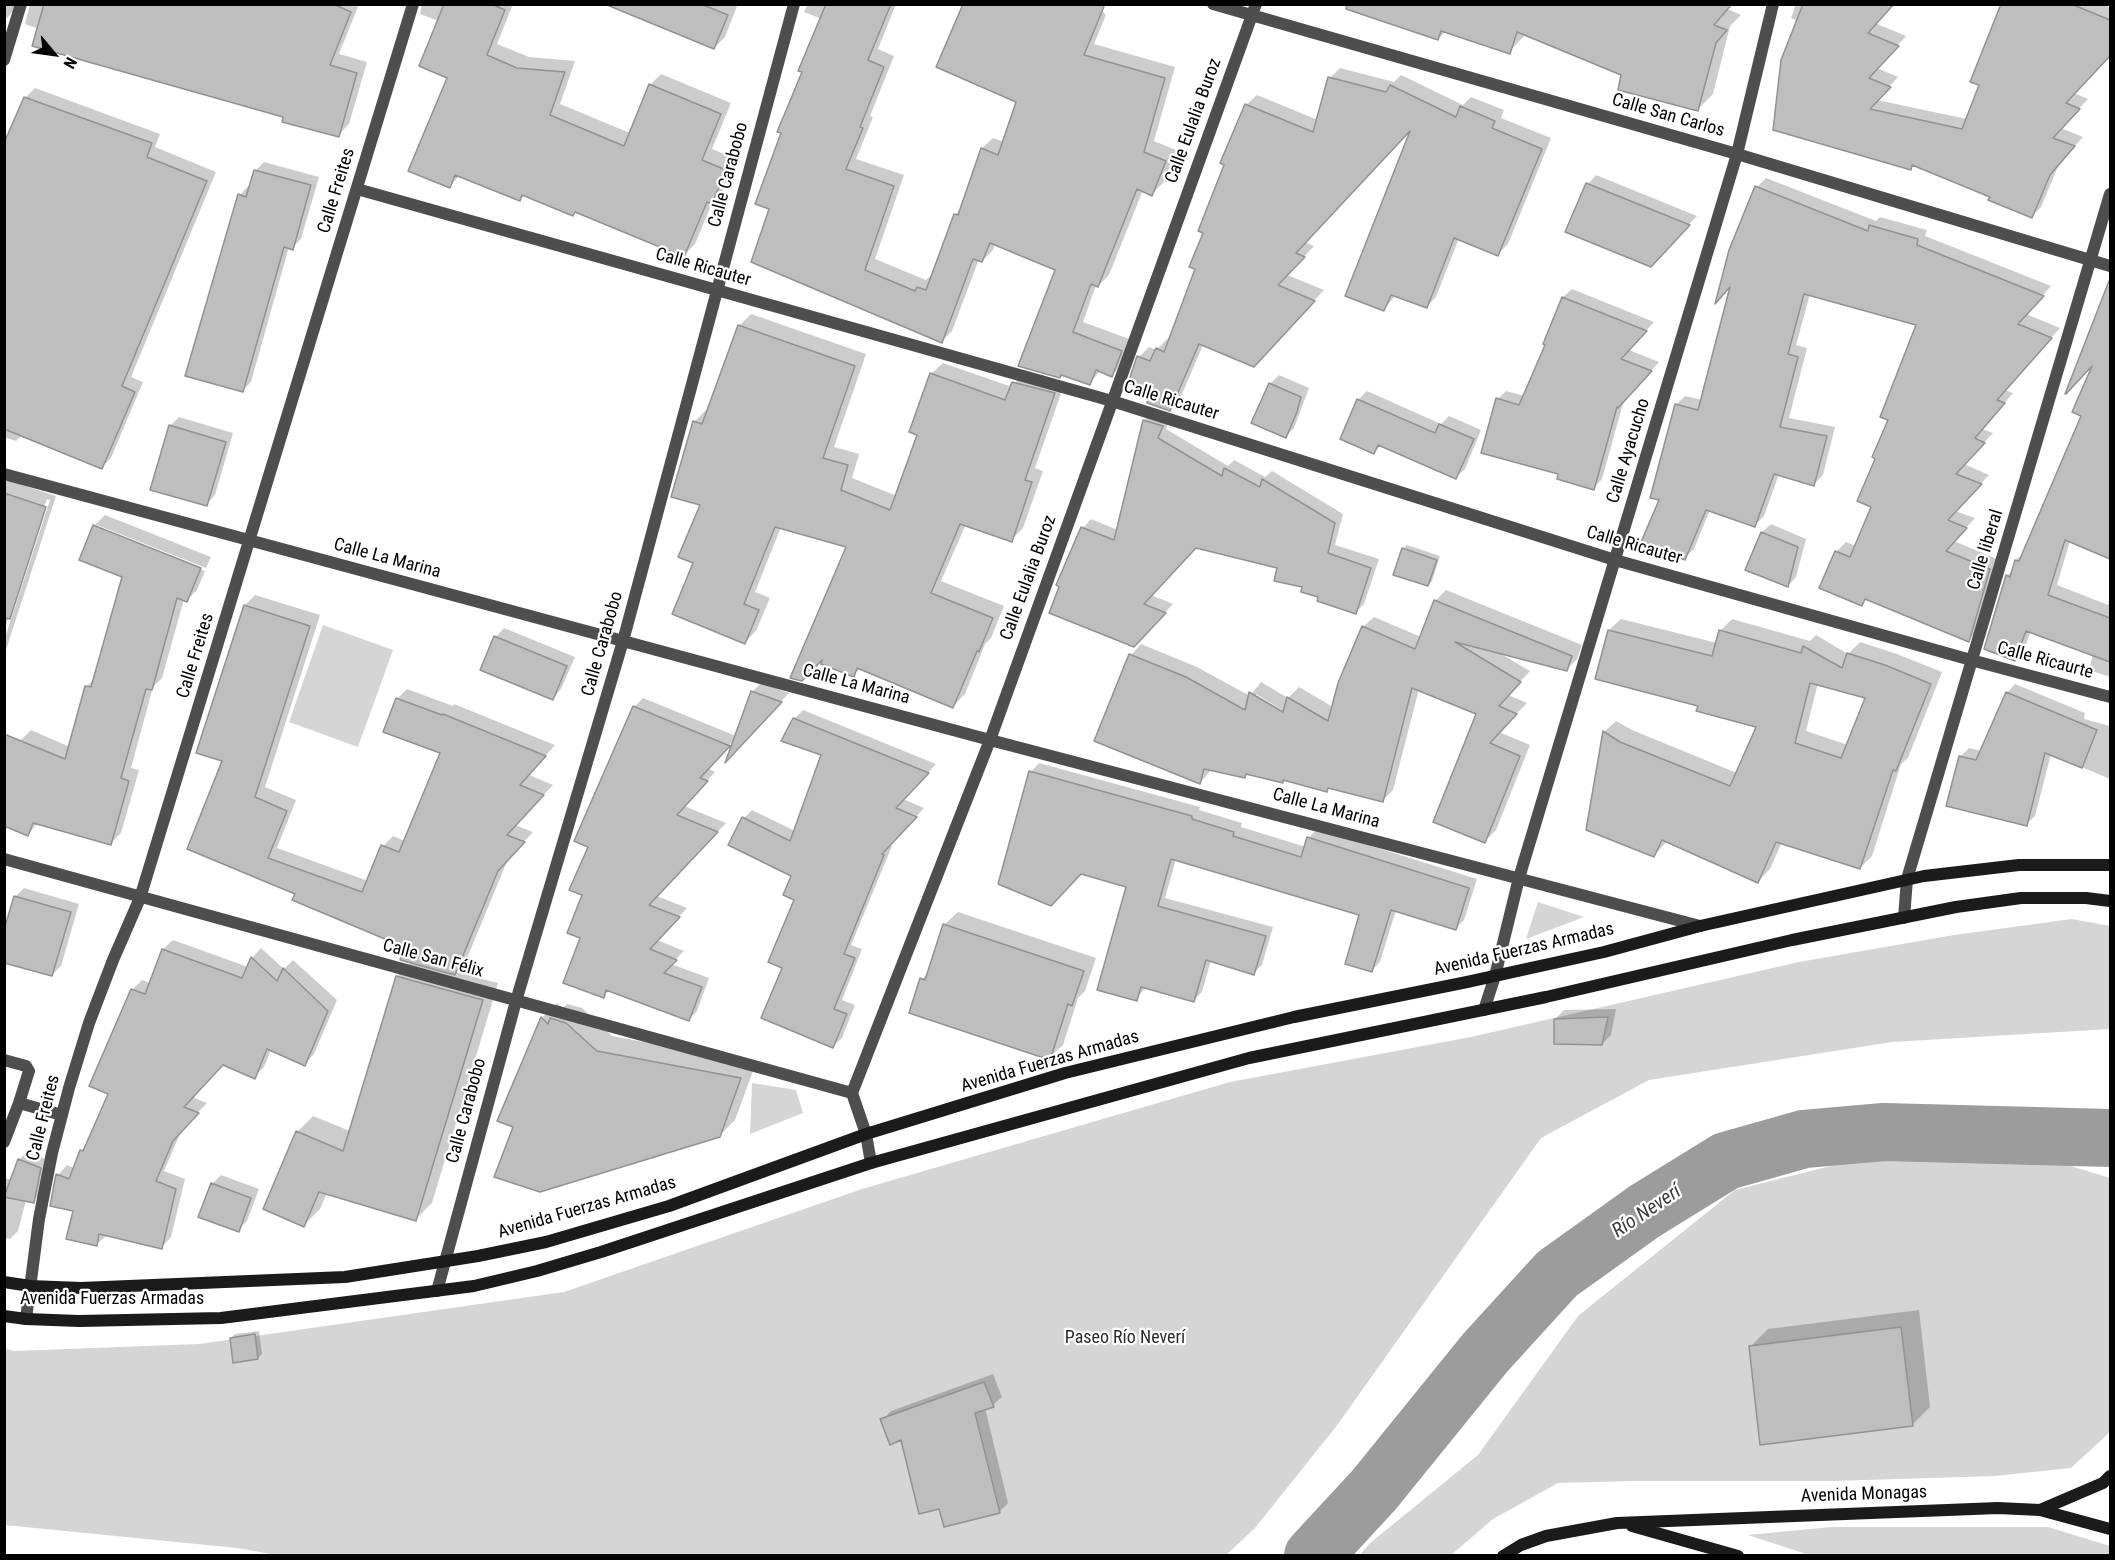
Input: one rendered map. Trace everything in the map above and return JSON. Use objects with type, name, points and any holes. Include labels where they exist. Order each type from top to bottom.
[{"type":"street","points":[[4,60],[21,4]]},
{"type":"street","name":"Calle Freites","points":[[27,1319],[39,1219],[62,1115],[89,1023],[140,898],[412,4]]},
{"type":"street","name":"Calle Carabobo","points":[[437,1292],[443,1263],[516,1001],[623,641],[794,4]]},
{"type":"street","name":"Calle San Carlos","points":[[1213,4],[1254,10],[2110,266]]},
{"type":"street","name":"Calle Ayacucho","points":[[1484,1010],[1495,976],[1519,878],[1737,154],[1773,4]]},
{"type":"street","name":"Calle Eulalia Buroz","points":[[852,1093],[990,740],[1254,10]]},
{"type":"street","name":"Calle Ricauter","points":[[357,189],[1112,401],[1615,560],[1971,660]]},
{"type":"street","name":"Calle liberal","points":[[1904,918],[1907,879],[2110,194]]},
{"type":"street","name":"Calle La Marina","points":[[4,474],[990,740],[1700,926]]},
{"type":"street","name":"Calle Ricaurte","points":[[1971,660],[2110,697]]},
{"type":"street","name":"Calle San Félix","points":[[4,859],[852,1093]]},
{"type":"street","name":"Avenida Fuerzas Armadas","points":[[4,1282],[30,1286],[81,1288],[345,1277],[443,1263],[546,1242],[647,1213],[866,1134],[1065,1073],[1294,1017],[1604,952],[1700,926],[1907,879],[2019,865],[2110,865]]},
{"type":"street","name":"Avenida Fuerzas Armadas","points":[[4,1316],[79,1321],[221,1318],[474,1286],[601,1252],[871,1163],[1249,1058],[1546,997],[1792,940],[1904,918],[2021,898],[2086,898],[2110,901]]},
{"type":"street","points":[[4,1060],[26,1066],[29,1071],[4,1142]]},
{"type":"street","points":[[852,1093],[866,1134],[871,1163]]},
{"type":"street","points":[[19,1103],[62,1115]]},
{"type":"street","points":[[2040,1510],[2103,1483],[2110,1476]]},
{"type":"street","name":"Avenida Monagas","points":[[1503,1556],[1521,1545],[1546,1536],[1617,1522],[1998,1508],[2040,1510],[2110,1529]]},
{"type":"street","name":"Avenida Monagas","points":[[1617,1522],[1738,1556]]},
{"type":"green space","points":[[323,625],[393,650],[358,747],[289,722]]},
{"type":"green space","points":[[1538,902],[1584,917],[1526,939]]},
{"type":"green space","name":"Paseo Río Neverí","points":[[2072,919],[2110,926],[2110,1029],[1892,1042],[1649,1080],[1541,1138],[1338,1424],[1255,1528],[1226,1555],[282,1556],[237,1548],[5,1525],[4,1348],[14,1351],[199,1344],[564,1292],[862,1189],[1230,1082],[1471,1037],[1799,962],[1954,935]]},
{"type":"green space","points":[[752,1083],[796,1090],[803,1113],[750,1134]]},
{"type":"green space","points":[[1867,1157],[2061,1163],[2110,1178],[2110,1432],[2071,1468],[1995,1476],[1833,1481],[1558,1483],[1493,1519],[1451,1555],[1359,1556],[1369,1544],[1478,1455],[1578,1316],[1735,1190]]},
{"type":"green space","points":[[1831,1527],[2048,1527],[2110,1546],[2110,1555],[1809,1555],[1748,1535]]},
{"type":"building","points":[[44,4],[333,4],[351,12],[330,65],[357,73],[339,137],[282,122],[283,117],[32,46]]},
{"type":"building","points":[[444,4],[491,4],[505,10],[487,55],[517,68],[565,72],[550,115],[624,146],[649,84],[721,114],[702,160],[726,170],[712,204],[707,202],[684,257],[575,212],[573,216],[522,195],[520,201],[455,175],[450,188],[408,171],[447,78],[419,66]]},
{"type":"building","points":[[701,4],[728,15],[714,49],[607,5]]},
{"type":"building","points":[[826,4],[891,4],[868,60],[884,67],[846,169],[894,186],[865,270],[915,291],[917,287],[926,290],[954,214],[958,215],[981,148],[998,155],[1016,102],[936,67],[963,4],[1105,4],[1084,55],[1165,78],[1144,152],[1166,161],[1152,196],[1137,189],[1098,287],[1091,284],[1073,332],[1122,351],[1112,377],[1096,370],[1090,385],[1061,375],[1060,378],[1018,366],[1055,270],[990,243],[982,262],[973,259],[942,343],[751,262],[769,209],[755,204],[781,133],[777,132],[802,72],[798,71]]},
{"type":"building","points":[[1347,4],[1732,4],[1714,25],[1727,30],[1716,43],[1698,111],[1618,90],[1621,75],[1517,32],[1510,54],[1441,31],[1438,40],[1346,9]]},
{"type":"building","points":[[1803,4],[1894,4],[1868,33],[1899,46],[1869,78],[1891,87],[1870,109],[1962,129],[1979,85],[1970,82],[2001,4],[2071,4],[2110,20],[2110,56],[2066,103],[2080,109],[2053,138],[2075,146],[2050,175],[2032,218],[1988,200],[1990,197],[1912,165],[1911,170],[1773,130],[1781,60]]},
{"type":"building","points":[[1328,77],[1386,92],[1390,85],[1456,117],[1460,106],[1495,121],[1492,128],[1542,149],[1498,256],[1454,238],[1427,308],[1391,295],[1384,311],[1345,296],[1410,131],[1296,253],[1305,257],[1278,285],[1315,301],[1254,367],[1199,344],[1170,411],[1147,403],[1150,393],[1128,383],[1137,356],[1150,361],[1156,348],[1164,352],[1195,269],[1189,267],[1203,233],[1198,231],[1224,165],[1220,163],[1245,104],[1313,132]]},
{"type":"building","points":[[24,97],[152,143],[147,157],[207,181],[122,386],[135,392],[102,469],[4,429],[4,143]]},
{"type":"building","points":[[254,170],[311,185],[293,250],[284,247],[243,392],[185,376],[238,194],[246,197]]},
{"type":"building","points":[[1586,183],[1690,225],[1651,267],[1565,232]]},
{"type":"building","points":[[1755,186],[1868,231],[1869,225],[1918,239],[1917,245],[2044,296],[2018,324],[2052,338],[1997,400],[2005,403],[1975,438],[1985,443],[1956,474],[1982,484],[1948,520],[1967,528],[1946,551],[1990,569],[1969,642],[1865,599],[1862,606],[1819,588],[1835,551],[1850,557],[1871,507],[1857,501],[1888,420],[1880,417],[1916,325],[1804,294],[1788,354],[1798,357],[1780,427],[1827,436],[1814,486],[1774,474],[1755,527],[1706,510],[1685,560],[1641,542],[1659,500],[1650,498],[1675,404],[1698,410],[1730,287],[1715,304],[1729,250]]},
{"type":"building","points":[[2109,281],[2110,559],[2065,540],[2048,595],[2110,618],[2110,662],[2026,631],[2015,661],[1984,649],[2006,575],[2010,577],[2015,560],[2019,561],[2081,416],[2072,412],[2092,366],[2065,394]]},
{"type":"building","points":[[1562,297],[1647,331],[1621,359],[1652,371],[1617,407],[1594,490],[1557,479],[1558,474],[1481,453],[1496,398],[1519,405],[1545,345],[1543,344]]},
{"type":"building","points":[[738,325],[855,366],[823,458],[848,465],[841,490],[890,510],[917,435],[909,432],[930,373],[1005,400],[1012,382],[1055,393],[1025,480],[1032,482],[1012,542],[960,524],[931,593],[993,618],[953,708],[857,668],[854,677],[821,664],[822,660],[802,681],[790,678],[846,547],[775,527],[744,604],[759,610],[745,644],[672,614],[693,563],[678,557],[700,505],[671,497],[693,421],[702,424]]},
{"type":"building","points":[[1269,383],[1301,397],[1286,438],[1251,423]]},
{"type":"building","points":[[1357,399],[1435,433],[1439,424],[1474,439],[1456,479],[1378,445],[1374,454],[1340,439]]},
{"type":"building","points":[[1143,420],[1163,426],[1158,438],[1222,476],[1224,468],[1260,487],[1262,479],[1335,523],[1328,553],[1371,568],[1356,614],[1317,601],[1318,597],[1301,592],[1302,587],[1274,581],[1277,568],[1196,548],[1144,604],[1166,613],[1134,647],[1049,613],[1059,587],[1056,585],[1081,527],[1114,540]]},
{"type":"building","points":[[169,425],[226,442],[207,506],[150,490]]},
{"type":"building","points":[[4,493],[46,507],[10,619],[4,618]]},
{"type":"building","points":[[93,525],[201,568],[187,602],[177,598],[152,690],[146,689],[121,778],[129,781],[111,845],[33,823],[28,836],[4,826],[4,734],[65,759],[85,686],[91,687],[122,577],[79,560]]},
{"type":"building","points":[[1761,532],[1798,547],[1788,587],[1745,570]]},
{"type":"building","points":[[1402,548],[1437,560],[1428,586],[1393,575]]},
{"type":"building","points":[[1434,600],[1572,656],[1567,671],[1455,642],[1521,682],[1499,706],[1517,714],[1490,743],[1520,756],[1485,843],[1433,822],[1476,714],[1412,688],[1383,802],[1328,788],[1327,792],[1283,780],[1283,783],[1246,774],[1245,778],[1204,769],[1200,784],[1094,741],[1129,654],[1186,677],[1245,710],[1249,692],[1283,712],[1287,697],[1328,721],[1338,683],[1362,626],[1415,649]]},
{"type":"building","points":[[244,605],[310,626],[255,797],[287,811],[268,858],[362,892],[381,845],[399,852],[440,753],[383,732],[396,698],[443,714],[546,756],[520,785],[544,795],[507,835],[525,842],[498,871],[455,975],[400,960],[404,947],[292,900],[295,894],[187,849],[222,761],[196,753]]},
{"type":"building","points":[[1608,630],[1712,656],[1719,630],[1801,653],[1803,646],[1842,668],[1847,653],[1885,665],[1931,684],[1896,771],[1893,770],[1860,869],[1776,842],[1758,883],[1662,840],[1654,857],[1586,830],[1603,731],[1620,742],[1730,786],[1756,727],[1696,711],[1698,706],[1595,679]],"holes":[[[1810,683],[1865,698],[1841,758],[1795,743]]]},
{"type":"building","points":[[494,636],[567,666],[553,700],[480,670]]},
{"type":"building","points":[[751,691],[782,702],[725,763]]},
{"type":"building","points":[[2006,692],[2097,730],[2082,768],[2045,753],[2027,826],[1946,806],[1959,756],[1976,760]]},
{"type":"building","points":[[633,706],[730,746],[700,778],[708,781],[677,815],[718,832],[649,905],[680,917],[650,949],[677,960],[664,973],[702,987],[689,1021],[606,990],[604,998],[563,983],[580,938],[567,933],[582,895],[569,890],[588,847],[574,841]]},
{"type":"building","points":[[793,718],[929,773],[896,808],[917,817],[882,854],[884,855],[844,954],[855,958],[834,1009],[847,1014],[833,1048],[761,1018],[782,968],[768,962],[794,900],[783,895],[791,876],[728,845],[742,817],[790,841],[821,755],[781,741]]},
{"type":"building","points":[[1029,771],[1192,816],[1192,819],[1234,832],[1233,836],[1301,857],[1307,837],[1469,888],[1456,930],[1391,910],[1372,972],[1345,964],[1359,915],[1171,859],[1158,906],[1266,936],[1254,975],[1206,960],[1194,1002],[1141,987],[1137,1001],[1097,990],[1126,887],[1081,874],[1051,906],[998,884]]},
{"type":"building","points":[[14,896],[71,912],[52,976],[4,963],[4,930]]},
{"type":"building","points":[[943,924],[1084,971],[1072,1006],[1068,1004],[1050,1060],[909,1013],[920,978],[925,980]]},
{"type":"building","points":[[162,949],[242,978],[251,957],[277,981],[283,968],[328,1011],[305,1066],[267,1049],[255,1079],[223,1065],[184,1107],[199,1113],[173,1141],[156,1181],[176,1189],[162,1249],[99,1234],[97,1246],[66,1239],[73,1211],[50,1206],[56,1174],[69,1179],[80,1150],[83,1151],[108,1094],[89,1086],[131,989],[145,994]]},
{"type":"building","points":[[396,976],[483,1000],[416,1221],[319,1192],[304,1227],[263,1209],[296,1131],[343,1151]]},
{"type":"building","points":[[541,1017],[548,1024],[550,1018],[566,1023],[597,1051],[741,1078],[720,1137],[540,1192],[494,1177],[513,1127],[497,1121]]},
{"type":"building","points":[[1608,1017],[1602,1045],[1554,1044],[1554,1019]]},
{"type":"building","points":[[18,1159],[41,1168],[34,1203],[4,1197]]},
{"type":"building","points":[[211,1183],[251,1198],[239,1232],[198,1217]]},
{"type":"building","points":[[1901,1327],[1913,1426],[1760,1445],[1749,1346]]},
{"type":"building","points":[[255,1334],[258,1359],[233,1363],[230,1338]]},
{"type":"building","points":[[984,1382],[994,1407],[975,1413],[1000,1513],[944,1527],[939,1509],[919,1514],[901,1440],[890,1445],[880,1419]]},
{"type":"waterway","name":"Río Neverí","points":[[1313,1556],[1374,1490],[1485,1353],[1557,1274],[1645,1211],[1726,1161],[1804,1139],[1884,1132],[2110,1138]]}]
